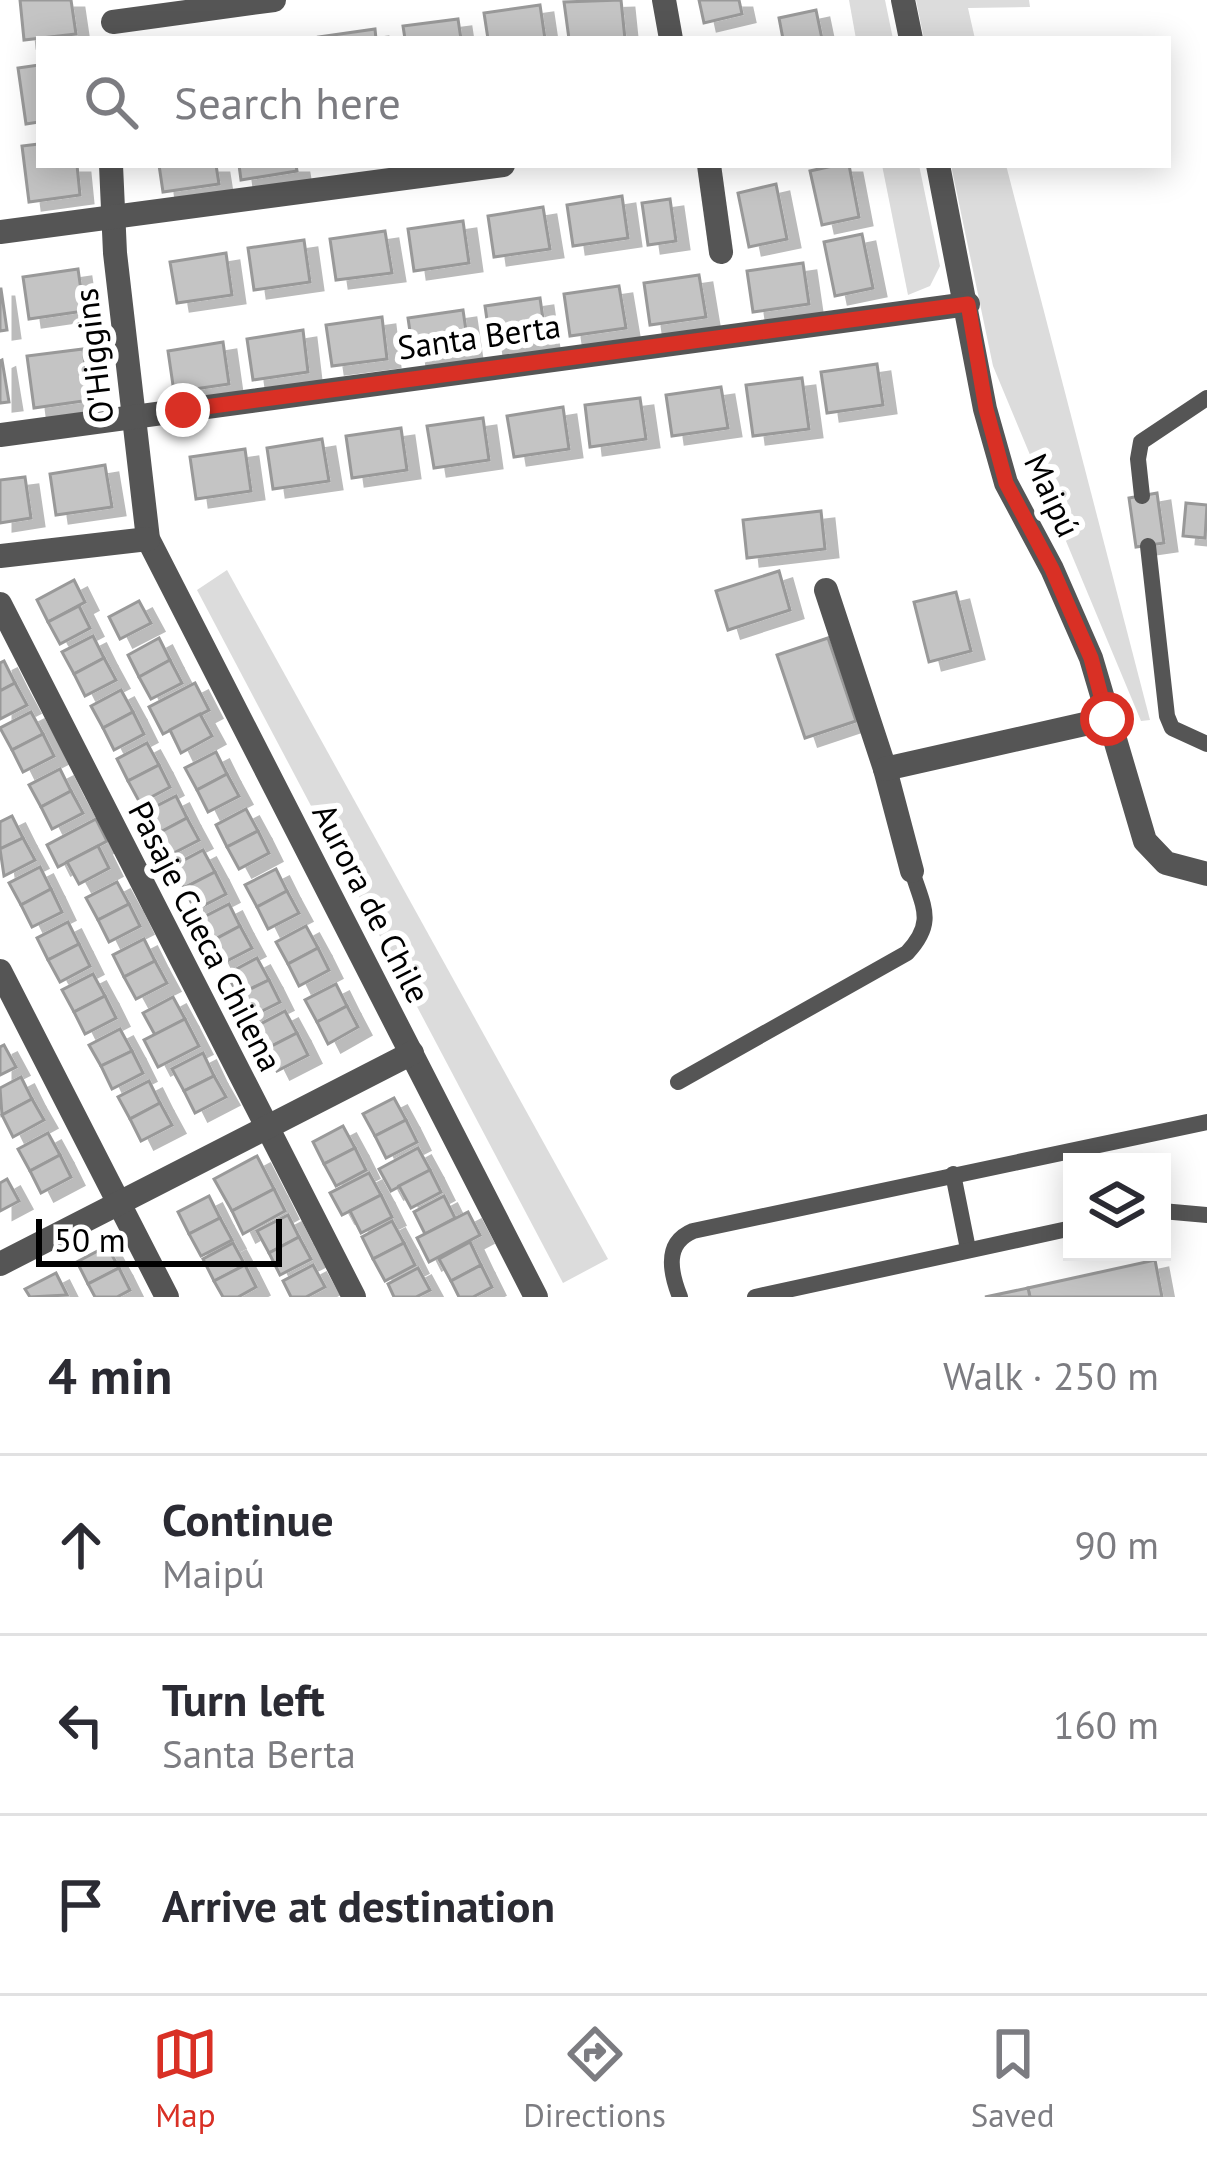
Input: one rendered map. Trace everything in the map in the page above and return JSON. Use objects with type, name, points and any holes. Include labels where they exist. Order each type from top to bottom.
[{"type":"street","points":[[112,20],[274,0]]},
{"type":"street","points":[[664,0],[670,36]]},
{"type":"street","points":[[903,0],[910,36]]},
{"type":"street","name":"O'Higgins","points":[[111,168],[111,217],[148,539]]},
{"type":"street","points":[[0,232],[480,168]]},
{"type":"street","points":[[709,168],[721,252]]},
{"type":"street","name":"Maipú","points":[[939,168],[986,409],[1006,483],[1052,569],[1091,658],[1144,841],[1166,863],[1207,874]]},
{"type":"street","name":"Santa Berta","points":[[0,435],[968,304]]},
{"type":"street","points":[[0,556],[148,539]]},
{"type":"street","name":"Aurora de Chile","points":[[148,539],[536,1297]]},
{"type":"street","points":[[826,590],[885,769],[912,871]]},
{"type":"street","name":"Pasaje Cueca Chilena","points":[[0,604],[354,1297]]},
{"type":"street","points":[[885,769],[1107,719]]},
{"type":"street","points":[[0,970],[167,1297]]},
{"type":"street","points":[[0,1264],[412,1053]]},
{"type":"lane","points":[[1142,496],[1141,442],[1151,431],[1207,398]]},
{"type":"lane","points":[[1148,546],[1167,716],[1172,728],[1207,744]]},
{"type":"lane","points":[[678,1082],[907,953],[925,929],[926,916],[912,871]]},
{"type":"lane","points":[[680,1297],[671,1254],[685,1234],[1207,1123]]},
{"type":"lane","points":[[953,1174],[968,1250]]},
{"type":"lane","points":[[1171,1212],[1207,1216]]},
{"type":"lane","points":[[755,1297],[1063,1230]]},
{"type":"shaded area","points":[[849,0],[885,0],[892,36],[855,36]]},
{"type":"shaded area","points":[[916,0],[1029,0],[1030,7],[968,8],[974,36],[923,36]]},
{"type":"shaded area","points":[[883,168],[920,168],[940,266],[930,286],[908,295]]},
{"type":"shaded area","points":[[952,168],[1007,168],[1150,720],[1141,721],[993,366]]},
{"type":"shaded area","points":[[227,570],[608,1259],[563,1283],[197,590]]},
{"type":"building","points":[[20,0],[71,0],[76,34],[24,40]]},
{"type":"building","points":[[621,0],[625,36],[569,36],[564,2]]},
{"type":"building","points":[[699,0],[739,0],[742,14],[704,23]]},
{"type":"building","points":[[540,5],[545,36],[488,36],[484,13]]},
{"type":"building","points":[[816,10],[821,36],[782,36],[779,18]]},
{"type":"building","points":[[458,19],[461,36],[405,36],[403,26]]},
{"type":"building","points":[[375,29],[376,36],[326,36]]},
{"type":"building","points":[[36,65],[36,122],[26,124],[18,68]]},
{"type":"building","points":[[36,144],[36,168],[77,168],[80,195],[29,202],[22,146]]},
{"type":"building","points":[[159,168],[216,168],[219,184],[163,192]]},
{"type":"building","points":[[239,168],[296,168],[297,171],[241,180]]},
{"type":"building","points":[[850,168],[859,217],[822,225],[810,171]]},
{"type":"building","points":[[776,184],[787,239],[749,247],[738,193]]},
{"type":"building","points":[[622,196],[628,238],[573,246],[567,205]]},
{"type":"building","points":[[670,199],[676,241],[648,245],[642,203]]},
{"type":"building","points":[[543,207],[550,249],[494,257],[488,216]]},
{"type":"building","points":[[463,221],[469,263],[414,271],[408,229]]},
{"type":"building","points":[[385,231],[392,273],[336,280],[330,239]]},
{"type":"building","points":[[862,234],[873,288],[835,296],[824,242]]},
{"type":"building","points":[[304,240],[310,282],[254,290],[248,248]]},
{"type":"building","points":[[226,253],[232,295],[177,303],[170,262]]},
{"type":"building","points":[[803,263],[809,304],[753,312],[747,271]]},
{"type":"building","points":[[78,269],[84,311],[29,319],[23,277]]},
{"type":"building","points":[[699,275],[706,317],[650,325],[644,283]]},
{"type":"building","points":[[619,286],[626,328],[570,336],[564,294]]},
{"type":"building","points":[[0,289],[7,330],[0,331]]},
{"type":"building","points":[[540,298],[546,340],[491,348],[485,306]]},
{"type":"building","points":[[463,310],[469,351],[414,359],[408,318]]},
{"type":"building","points":[[382,317],[387,359],[332,366],[326,325]]},
{"type":"building","points":[[303,330],[308,372],[253,380],[247,339]]},
{"type":"building","points":[[223,342],[229,384],[174,392],[168,351]]},
{"type":"building","points":[[83,349],[90,400],[34,408],[27,356]]},
{"type":"building","points":[[0,361],[9,402],[0,403]]},
{"type":"building","points":[[877,364],[883,405],[827,413],[821,372]]},
{"type":"building","points":[[802,378],[809,429],[753,436],[746,385]]},
{"type":"building","points":[[721,387],[728,428],[672,436],[666,395]]},
{"type":"building","points":[[640,398],[646,439],[590,447],[585,405]]},
{"type":"building","points":[[563,407],[569,449],[514,457],[507,416]]},
{"type":"building","points":[[483,418],[489,460],[434,468],[427,426]]},
{"type":"building","points":[[401,428],[407,470],[352,478],[346,436]]},
{"type":"building","points":[[322,439],[329,481],[273,489],[267,448]]},
{"type":"building","points":[[245,449],[251,491],[196,499],[190,457]]},
{"type":"building","points":[[105,465],[112,507],[56,515],[50,474]]},
{"type":"building","points":[[25,477],[31,518],[0,523],[0,480]]},
{"type":"building","points":[[1157,493],[1164,543],[1136,547],[1129,498]]},
{"type":"building","points":[[1186,503],[1207,505],[1205,538],[1183,536]]},
{"type":"building","points":[[821,511],[825,549],[747,558],[743,520]]},
{"type":"building","points":[[779,571],[790,610],[728,630],[716,591]]},
{"type":"building","points":[[74,580],[85,602],[48,622],[37,600]]},
{"type":"building","points":[[956,592],[971,651],[929,662],[914,602]]},
{"type":"building","points":[[139,601],[151,623],[120,639],[109,617]]},
{"type":"building","points":[[79,606],[90,628],[60,644],[48,622]]},
{"type":"building","points":[[93,636],[104,658],[74,674],[62,652]]},
{"type":"building","points":[[159,638],[170,660],[139,677],[128,655]]},
{"type":"building","points":[[828,638],[856,721],[805,738],[777,655]]},
{"type":"building","points":[[104,658],[116,680],[85,696],[74,674]]},
{"type":"building","points":[[170,660],[182,683],[151,699],[139,677]]},
{"type":"building","points":[[4,661],[15,683],[0,691],[0,663]]},
{"type":"building","points":[[15,683],[27,705],[0,719],[0,691]]},
{"type":"building","points":[[195,683],[209,710],[163,734],[149,707]]},
{"type":"building","points":[[121,690],[133,712],[103,728],[91,706]]},
{"type":"building","points":[[31,712],[43,734],[12,750],[0,728]]},
{"type":"building","points":[[133,712],[144,734],[114,750],[103,728]]},
{"type":"building","points":[[200,714],[212,736],[181,753],[170,730]]},
{"type":"building","points":[[43,734],[54,756],[23,772],[12,750]]},
{"type":"building","points":[[147,743],[159,765],[128,781],[117,759]]},
{"type":"building","points":[[216,752],[227,774],[197,790],[185,768]]},
{"type":"building","points":[[159,765],[170,787],[140,803],[128,781]]},
{"type":"building","points":[[60,769],[71,791],[41,807],[29,785]]},
{"type":"building","points":[[227,774],[239,796],[208,812],[197,790]]},
{"type":"building","points":[[71,791],[83,813],[52,829],[41,807]]},
{"type":"building","points":[[176,796],[187,818],[157,834],[145,812]]},
{"type":"building","points":[[246,809],[258,831],[227,847],[216,825]]},
{"type":"building","points":[[12,816],[23,838],[0,849],[0,822]]},
{"type":"building","points":[[187,818],[199,840],[168,856],[157,834]]},
{"type":"building","points":[[96,819],[107,841],[58,867],[47,845]]},
{"type":"building","points":[[258,831],[269,853],[239,869],[227,847]]},
{"type":"building","points":[[23,838],[35,860],[4,876],[0,849]]},
{"type":"building","points":[[98,846],[109,868],[79,884],[67,862]]},
{"type":"building","points":[[203,850],[215,872],[184,888],[173,866]]},
{"type":"building","points":[[40,867],[51,889],[21,905],[9,883]]},
{"type":"building","points":[[276,869],[287,891],[257,907],[245,885]]},
{"type":"building","points":[[215,872],[226,894],[195,910],[184,888]]},
{"type":"building","points":[[117,882],[129,904],[98,920],[86,898]]},
{"type":"building","points":[[51,889],[62,912],[32,927],[21,905]]},
{"type":"building","points":[[287,891],[299,913],[268,929],[257,907]]},
{"type":"building","points":[[129,904],[140,926],[109,942],[98,920]]},
{"type":"building","points":[[229,904],[240,926],[210,942],[198,920]]},
{"type":"building","points":[[68,922],[79,944],[48,960],[37,938]]},
{"type":"building","points":[[240,926],[252,948],[221,964],[210,942]]},
{"type":"building","points":[[306,926],[318,948],[288,964],[276,942]]},
{"type":"building","points":[[144,939],[155,961],[124,977],[113,955]]},
{"type":"building","points":[[79,944],[90,966],[60,982],[48,960]]},
{"type":"building","points":[[318,948],[329,970],[299,986],[288,964]]},
{"type":"building","points":[[257,958],[269,980],[238,995],[227,974]]},
{"type":"building","points":[[155,961],[167,983],[136,999],[124,977]]},
{"type":"building","points":[[93,974],[105,996],[74,1012],[62,990]]},
{"type":"building","points":[[269,980],[280,1002],[250,1017],[238,995]]},
{"type":"building","points":[[336,984],[347,1006],[317,1022],[305,1000]]},
{"type":"building","points":[[105,996],[116,1018],[85,1034],[74,1012]]},
{"type":"building","points":[[173,997],[185,1019],[155,1035],[143,1013]]},
{"type":"building","points":[[347,1006],[358,1027],[328,1044],[317,1022]]},
{"type":"building","points":[[285,1011],[297,1033],[266,1049],[255,1027]]},
{"type":"building","points":[[185,1019],[199,1046],[158,1067],[144,1040]]},
{"type":"building","points":[[120,1029],[132,1051],[101,1066],[89,1045]]},
{"type":"building","points":[[297,1033],[308,1055],[277,1071],[266,1049]]},
{"type":"building","points":[[4,1045],[16,1067],[0,1075],[0,1047]]},
{"type":"building","points":[[132,1051],[143,1073],[112,1089],[101,1066]]},
{"type":"building","points":[[203,1053],[214,1076],[184,1091],[172,1069]]},
{"type":"building","points":[[214,1076],[226,1097],[195,1113],[184,1091]]},
{"type":"building","points":[[21,1077],[32,1099],[2,1115],[0,1088]]},
{"type":"building","points":[[149,1081],[160,1103],[130,1119],[118,1097]]},
{"type":"building","points":[[394,1098],[406,1120],[375,1136],[363,1114]]},
{"type":"building","points":[[32,1099],[44,1120],[13,1137],[2,1115]]},
{"type":"building","points":[[160,1103],[172,1125],[141,1141],[130,1119]]},
{"type":"building","points":[[406,1120],[417,1142],[386,1158],[375,1136]]},
{"type":"building","points":[[343,1126],[355,1148],[324,1164],[313,1142]]},
{"type":"building","points":[[48,1133],[60,1155],[30,1171],[18,1149]]},
{"type":"building","points":[[355,1148],[366,1170],[336,1186],[324,1164]]},
{"type":"building","points":[[418,1148],[430,1170],[391,1191],[379,1169]]},
{"type":"building","points":[[60,1155],[71,1177],[41,1193],[30,1171]]},
{"type":"building","points":[[257,1156],[274,1189],[232,1211],[214,1179]]},
{"type":"building","points":[[430,1170],[441,1192],[411,1208],[399,1186]]},
{"type":"building","points":[[369,1173],[381,1195],[342,1215],[330,1193]]},
{"type":"building","points":[[7,1179],[19,1201],[0,1211],[0,1183]]},
{"type":"building","points":[[274,1189],[285,1211],[243,1234],[232,1211]]},
{"type":"building","points":[[381,1195],[392,1217],[361,1233],[350,1211]]},
{"type":"building","points":[[209,1196],[220,1218],[189,1234],[178,1212]]},
{"type":"building","points":[[444,1196],[455,1218],[425,1234],[414,1212]]},
{"type":"building","points":[[468,1212],[480,1235],[429,1262],[417,1238]]},
{"type":"building","points":[[288,1215],[299,1237],[269,1253],[257,1231]]},
{"type":"building","points":[[220,1218],[232,1240],[201,1256],[189,1234]]},
{"type":"building","points":[[392,1221],[404,1243],[373,1259],[362,1237]]},
{"type":"building","points":[[299,1237],[311,1259],[280,1275],[269,1253]]},
{"type":"building","points":[[470,1242],[481,1265],[451,1281],[439,1259]]},
{"type":"building","points":[[233,1243],[245,1265],[214,1281],[203,1259]]},
{"type":"building","points":[[404,1243],[415,1265],[385,1281],[373,1259]]},
{"type":"building","points":[[107,1246],[119,1268],[88,1284],[77,1262]]},
{"type":"building","points":[[1155,1261],[1162,1297],[1030,1297],[1028,1288]]},
{"type":"building","points":[[245,1265],[256,1287],[238,1297],[223,1297],[214,1281]]},
{"type":"building","points":[[313,1265],[325,1287],[306,1297],[291,1297],[283,1281]]},
{"type":"building","points":[[481,1265],[492,1287],[473,1297],[459,1297],[451,1281]]},
{"type":"building","points":[[119,1268],[130,1290],[117,1297],[95,1297],[88,1284]]},
{"type":"building","points":[[418,1268],[430,1290],[416,1297],[394,1297],[388,1284]]},
{"type":"building","points":[[56,1273],[67,1295],[30,1297],[25,1289]]},
{"type":"building","points":[[1028,1288],[1030,1297],[985,1297]]},
{"type":"route","points":[[183,410],[968,304],[986,409],[1006,483],[1052,569],[1091,658],[1107,719]]}]
